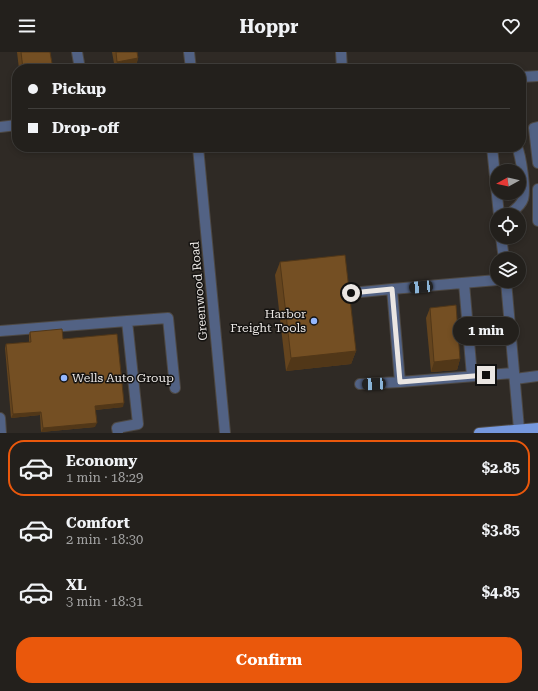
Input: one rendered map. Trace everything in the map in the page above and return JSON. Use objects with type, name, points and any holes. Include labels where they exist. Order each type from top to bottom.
[{"type":"main road","points":[[479,433],[538,428]]},
{"type":"street","points":[[77,52],[79,64]]},
{"type":"street","points":[[189,52],[190,64]]},
{"type":"street","points":[[341,52],[342,64]]},
{"type":"street","points":[[526,77],[538,76]]},
{"type":"street","points":[[0,127],[12,126]]},
{"type":"street","points":[[538,127],[534,128],[538,163]]},
{"type":"street","name":"Greenwood Road","points":[[198,152],[225,433]]},
{"type":"street","points":[[493,152],[498,208]]},
{"type":"street","points":[[516,208],[523,200],[524,192],[519,152]]},
{"type":"street","points":[[538,189],[538,221]]},
{"type":"street","points":[[351,293],[490,281]]},
{"type":"street","points":[[464,283],[472,376]]},
{"type":"street","points":[[507,288],[519,430]]},
{"type":"street","points":[[392,289],[400,382]]},
{"type":"street","points":[[0,331],[168,318],[174,388]]},
{"type":"street","points":[[118,433],[117,428],[138,424],[127,322]]},
{"type":"street","points":[[360,384],[472,376],[538,376]]},
{"type":"street","points":[[0,418],[1,433]]},
{"type":"building","points":[[21,52],[50,52],[52,64],[22,64]]},
{"type":"building","points":[[116,52],[137,52],[138,58],[117,62]]},
{"type":"building","points":[[345,255],[356,351],[291,358],[280,262]]},
{"type":"building","points":[[456,305],[460,359],[434,362],[430,308]]},
{"type":"building","name":"Wells Auto Group","points":[[62,329],[63,339],[117,334],[124,403],[95,406],[97,423],[43,428],[41,412],[13,414],[6,344],[31,342],[30,332]]},
{"type":"place","name":"Harbor Freight Tools","points":[[314,321]]},
{"type":"place","name":"Wells Auto Group","points":[[64,378]]},
{"type":"route","points":[[351,293],[392,289],[400,382],[486,375]]}]
